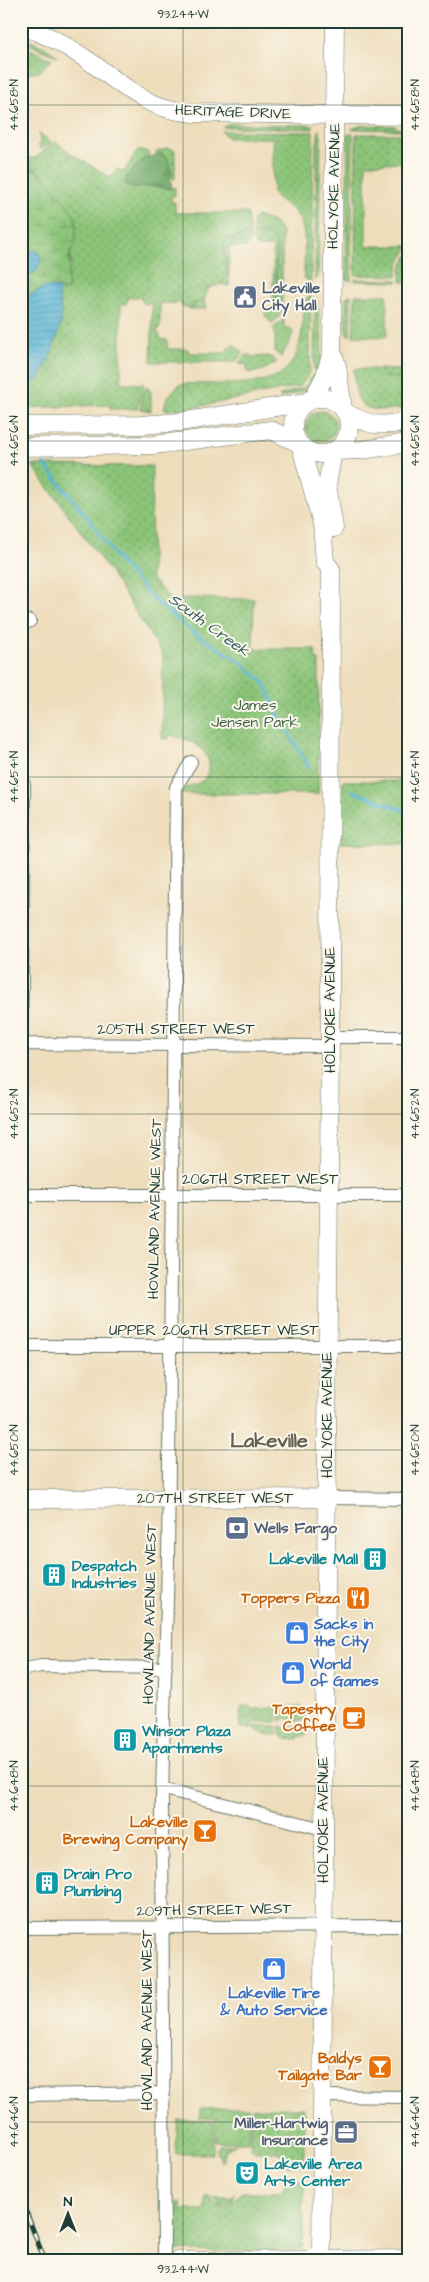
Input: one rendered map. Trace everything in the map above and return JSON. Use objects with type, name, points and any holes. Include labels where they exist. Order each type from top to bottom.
[{"type":"street","name":"HOLYOKE AVENUE","points":[[310,400],[324,376],[332,351],[335,21]]},
{"type":"street","name":"HERITAGE DRIVE","points":[[21,26],[42,33],[71,49],[130,93],[164,109],[194,113],[408,116]]},
{"type":"street","name":"HOLYOKE AVENUE","points":[[332,351],[338,366],[345,411]]},
{"type":"street","points":[[21,426],[141,425],[180,422],[310,400],[329,399],[366,424],[378,426],[408,422]]},
{"type":"street","points":[[300,445],[293,432],[293,420],[298,410],[310,400]]},
{"type":"street","points":[[335,451],[349,434],[350,427],[345,411]]},
{"type":"street","points":[[21,447],[154,446],[271,430],[319,455],[335,451],[362,450],[408,443]]},
{"type":"street","name":"HOLYOKE AVENUE","points":[[300,445],[322,524],[325,562],[330,569],[330,1041],[321,2260]]},
{"type":"street","name":"HOLYOKE AVENUE","points":[[330,569],[336,562],[336,553],[326,480],[335,451]]},
{"type":"street","name":"HOWLAND AVENUE WEST","points":[[164,2261],[164,1789],[176,787],[190,762]]},
{"type":"street","points":[[21,1075],[24,784]]},
{"type":"street","name":"205TH STREET WEST","points":[[21,1044],[174,1046],[408,1037]]},
{"type":"street","name":"206TH STREET WEST","points":[[21,1195],[408,1195]]},
{"type":"street","name":"UPPER 206TH STREET WEST","points":[[21,1346],[408,1346]]},
{"type":"street","name":"207TH STREET WEST","points":[[21,1499],[408,1499]]},
{"type":"street","points":[[21,1670],[41,1666],[166,1668]]},
{"type":"street","points":[[164,1789],[323,1829]]},
{"type":"street","name":"209TH STREET WEST","points":[[21,1928],[408,1926]]},
{"type":"street","points":[[21,2095],[164,2094]]},
{"type":"street","points":[[322,2096],[408,2097]]},
{"type":"street","points":[[177,2261],[408,2259]]},
{"type":"green space","points":[[21,37],[44,47],[59,57],[21,41]]},
{"type":"green space","points":[[21,45],[52,59],[38,73],[32,72],[21,78]]},
{"type":"green space","points":[[228,124],[308,125],[313,126],[313,129],[223,127]]},
{"type":"green space","points":[[362,125],[394,126],[401,130],[351,129]]},
{"type":"green space","points":[[319,130],[321,136],[318,277],[315,281],[316,148]]},
{"type":"green space","points":[[221,131],[313,132],[311,283],[304,278],[305,243],[299,218],[292,209],[273,193],[273,138],[228,138]]},
{"type":"green space","points":[[39,133],[52,143],[41,150],[38,145],[40,145]]},
{"type":"green space","points":[[348,134],[353,134],[351,281],[346,279]]},
{"type":"green space","points":[[356,134],[404,134],[405,157],[402,162],[366,164],[366,246],[408,246],[400,261],[397,276],[355,275]]},
{"type":"green space","points":[[56,142],[71,153],[67,159],[62,159],[66,162],[72,154],[111,178],[117,169],[124,172],[138,149],[148,152],[149,157],[129,174],[144,186],[171,189],[175,187],[175,196],[171,196],[171,202],[175,202],[175,213],[247,213],[248,215],[250,233],[233,239],[228,238],[223,244],[227,266],[226,279],[221,284],[209,288],[204,300],[191,307],[182,307],[182,303],[160,303],[160,325],[158,330],[152,330],[152,304],[144,304],[140,297],[129,297],[126,304],[121,304],[121,383],[144,384],[137,409],[110,409],[110,405],[21,408],[21,376],[30,385],[39,379],[60,325],[57,294],[59,288],[63,291],[68,287],[67,276],[71,268],[70,251],[76,225],[73,213],[37,170],[21,168],[21,158],[35,158]]},
{"type":"green space","points":[[168,148],[175,150],[175,179],[173,179],[167,157],[161,154],[157,157],[156,152]]},
{"type":"green space","points":[[161,154],[168,159],[172,188],[150,186],[132,189],[125,183],[127,176],[144,158]]},
{"type":"green space","points":[[21,168],[37,170],[73,214],[76,229],[75,246],[70,251],[68,290],[44,287],[23,299],[21,303],[21,275],[35,273],[26,249],[21,251]]},
{"type":"green space","points":[[257,216],[273,222],[282,232],[282,313],[272,324],[264,314],[273,305],[276,305],[277,246],[275,240],[266,234],[253,234],[253,221]]},
{"type":"green space","points":[[250,233],[250,243],[246,247],[229,247],[229,286],[221,284],[227,275],[224,242],[227,238],[233,239]]},
{"type":"green space","points":[[253,234],[270,235],[276,243],[276,305],[273,305],[273,247],[257,247],[253,242]]},
{"type":"green space","points":[[408,255],[408,282],[401,282],[401,268]]},
{"type":"green space","points":[[355,279],[397,280],[397,282],[355,281]]},
{"type":"green space","points":[[351,295],[350,336],[346,333],[346,297]]},
{"type":"green space","points":[[355,295],[387,295],[387,336],[353,336]]},
{"type":"green space","points":[[311,296],[310,371],[301,386],[202,406],[168,410],[164,408],[167,397],[179,385],[260,381],[275,376],[286,369],[294,358],[300,344],[304,300]]},
{"type":"green space","points":[[315,297],[322,340],[321,372],[314,370]]},
{"type":"green space","points":[[204,300],[206,309],[189,309],[193,304]]},
{"type":"green space","points":[[284,319],[284,328],[293,331],[290,342],[281,357],[275,352],[275,331],[273,328]]},
{"type":"green space","points":[[152,332],[158,332],[161,339],[167,340],[167,349],[188,349],[189,353],[224,353],[233,344],[243,353],[235,362],[151,362]]},
{"type":"green space","points":[[247,354],[252,357],[270,356],[277,362],[259,371],[247,372],[247,365],[239,364],[239,362]]},
{"type":"green space","points":[[354,369],[378,369],[385,377],[408,379],[408,407],[383,410],[366,407],[357,395]]},
{"type":"green space","points":[[378,369],[408,370],[408,379],[385,377]]},
{"type":"green space","points":[[313,375],[319,377],[307,390],[280,398],[280,395],[304,388]]},
{"type":"green space","points":[[147,386],[151,392],[151,411],[140,409],[143,393]]},
{"type":"green space","points":[[321,411],[327,412],[335,420],[335,432],[327,440],[321,441],[315,440],[307,432],[306,426],[307,420],[315,412]]},
{"type":"green space","name":"James Jensen Park","points":[[32,465],[152,466],[151,578],[182,612],[183,598],[254,599],[253,649],[315,649],[316,660],[319,660],[318,794],[182,794],[183,789],[205,778],[209,768],[209,761],[202,749],[190,741],[170,735],[168,739],[162,739],[163,655],[110,572]]},
{"type":"green space","points":[[343,781],[408,781],[408,844],[341,843]]},
{"type":"green space","points":[[248,1705],[253,1708],[253,1717],[240,1717],[242,1706]]},
{"type":"green space","points":[[277,1707],[277,1722],[255,1722],[255,1708]]},
{"type":"green space","points":[[280,1707],[302,1707],[306,1711],[306,1721],[294,1721],[287,1718],[280,1721]]},
{"type":"green space","points":[[240,1719],[253,1719],[253,1728],[240,1728]]},
{"type":"green space","points":[[255,1726],[277,1726],[277,1735],[265,1735],[255,1729]]},
{"type":"green space","points":[[280,1726],[289,1729],[294,1726],[306,1726],[306,1736],[298,1736],[298,1739],[283,1738],[280,1735]]},
{"type":"green space","points":[[249,2108],[249,2142],[215,2142],[215,2118],[199,2118],[200,2109]]},
{"type":"green space","points":[[251,2108],[304,2108],[304,2152],[302,2165],[285,2165],[285,2157],[278,2152],[254,2151],[251,2149]]},
{"type":"green space","points":[[178,2120],[213,2121],[213,2154],[175,2154]]},
{"type":"green space","points":[[220,2145],[235,2145],[224,2151],[223,2161],[220,2161],[220,2154],[217,2154],[217,2148]]},
{"type":"green space","points":[[285,2180],[302,2180],[304,2184],[303,2237],[301,2242],[303,2244],[300,2248],[258,2252],[176,2250],[175,2209],[177,2208],[177,2202],[181,2202],[182,2210],[201,2210],[205,2207],[205,2197],[211,2197],[216,2206],[226,2208],[241,2192],[279,2192],[284,2188]]},
{"type":"green space","points":[[234,2192],[233,2199],[227,2205],[220,2206],[214,2197],[233,2197]]},
{"type":"water","points":[[26,249],[39,252],[41,262],[35,273],[21,275],[21,251]]},
{"type":"water","points":[[44,287],[59,288],[61,319],[58,335],[45,367],[35,382],[30,385],[21,376],[21,303],[23,299]]},
{"type":"waterway","name":"South Creek","points":[[44,464],[91,522],[117,559],[156,602],[195,634],[244,664],[266,685],[277,713],[309,767]]},
{"type":"waterway","name":"South Creek","points":[[352,791],[408,812]]},
{"type":"railway","points":[[21,2199],[45,2261]]},
{"type":"place","name":"Lakeville City Hall","points":[[245,297]]},
{"type":"place","name":"Wells Fargo","points":[[237,1528]]},
{"type":"place","name":"Lakeville Mall","points":[[375,1559]]},
{"type":"place","name":"Despatch Industries","points":[[54,1575]]},
{"type":"place","name":"Toppers Pizza","points":[[358,1598]]},
{"type":"place","name":"Sacks in the City","points":[[297,1633]]},
{"type":"place","name":"World of Games","points":[[293,1673]]},
{"type":"place","name":"Tapestry Coffee","points":[[354,1718]]},
{"type":"place","name":"Winsor Plaza Apartments","points":[[125,1740]]},
{"type":"place","name":"Lakeville Brewing Company","points":[[205,1831]]},
{"type":"place","name":"Drain Pro Plumbing","points":[[47,1883]]},
{"type":"place","name":"Lakeville Tire & Auto Service","points":[[274,1969]]},
{"type":"place","name":"Baldys Tailgate Bar","points":[[380,2067]]},
{"type":"place","name":"Miller-Hartwig Insurance","points":[[346,2132]]},
{"type":"place","name":"Lakeville Area Arts Center","points":[[247,2173]]},
{"type":"district","name":"Lakeville","points":[[269,1441]]}]
